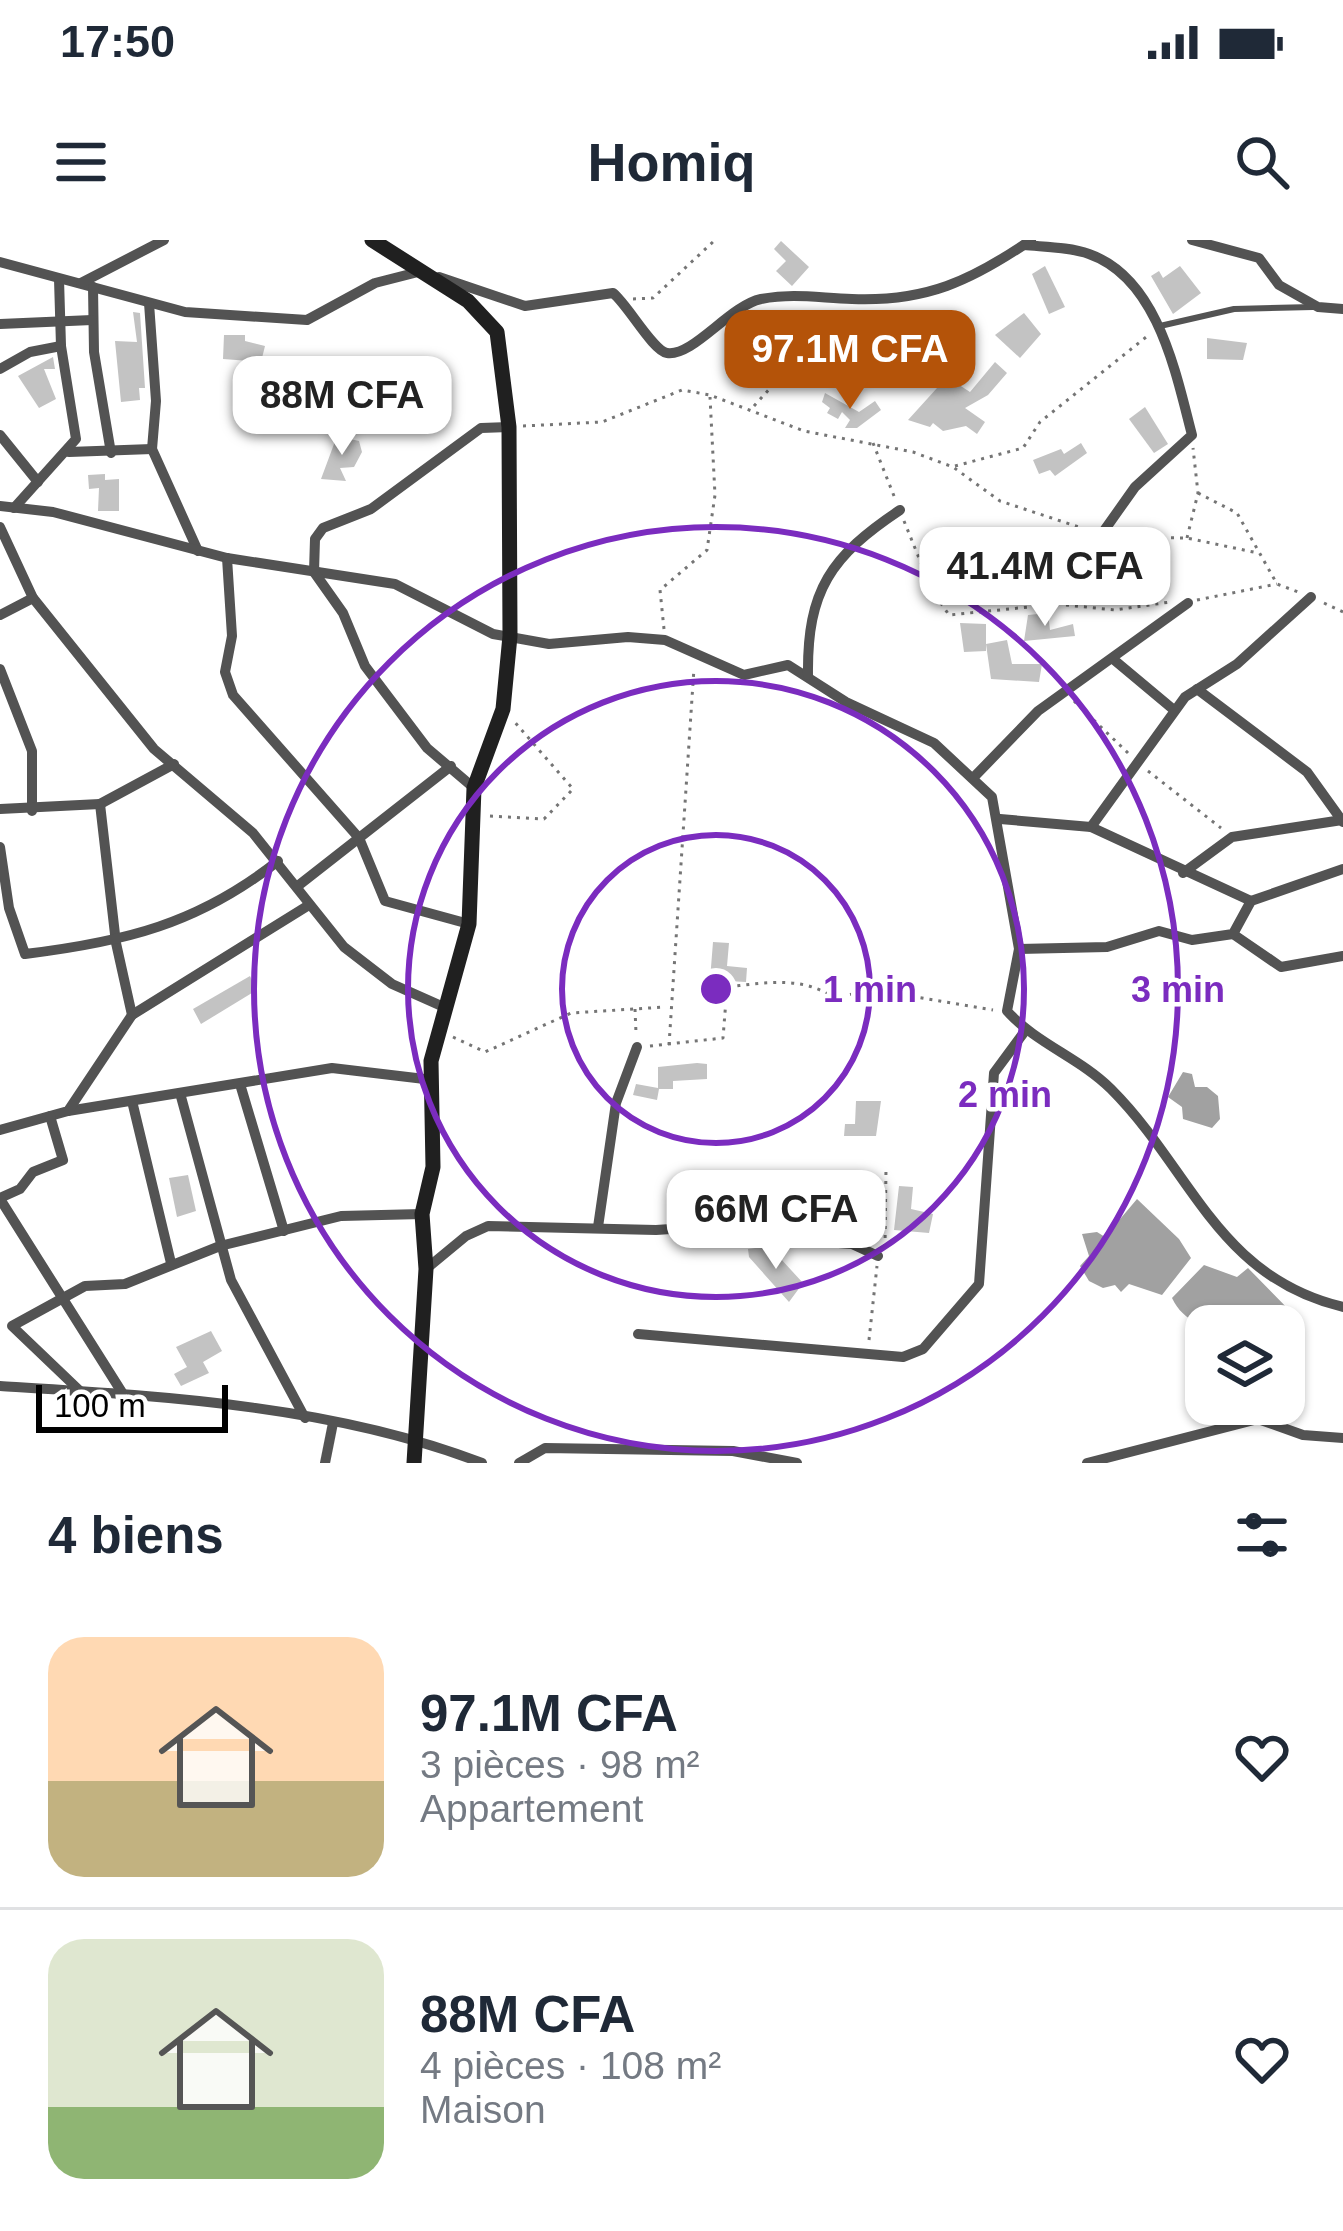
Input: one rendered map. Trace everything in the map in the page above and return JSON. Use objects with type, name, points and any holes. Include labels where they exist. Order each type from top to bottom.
[{"type":"street","points":[[87,285],[164,240]]},
{"type":"street","points":[[372,240],[468,301],[497,332],[509,427],[510,636],[503,709],[474,788],[469,924],[431,1061],[436,1080],[434,1167],[422,1214],[426,1269],[414,1463]]},
{"type":"street","points":[[1192,240],[1259,259],[1279,285],[1318,307],[1343,309]]},
{"type":"street","points":[[0,262],[205,315],[307,320],[375,283],[418,269],[525,306],[613,293],[655,346],[670,353],[684,350],[752,301],[795,293],[852,299],[946,290],[1027,242],[1089,254],[1118,270],[1157,327],[1183,390],[1192,435],[1135,487],[1052,604]]},
{"type":"street","points":[[7,507],[69,452],[77,425],[62,346],[58,280]]},
{"type":"street","points":[[87,285],[111,453]]},
{"type":"street","points":[[149,303],[156,401],[152,448],[198,550]]},
{"type":"street","points":[[0,324],[92,320]]},
{"type":"street","points":[[0,369],[30,352],[62,346]]},
{"type":"street","points":[[474,788],[393,709],[365,666],[343,613],[314,572],[315,539],[323,528],[371,509],[481,428],[509,427]]},
{"type":"street","points":[[0,435],[38,482]]},
{"type":"street","points":[[69,452],[152,448]]},
{"type":"street","points":[[7,507],[53,512],[227,558],[395,584],[467,625],[549,644],[628,637],[664,640],[732,673],[788,665],[846,702],[934,743],[992,797],[1000,819],[1018,949],[1007,1011],[1025,1031],[1110,1088],[1192,1199],[1253,1264],[1310,1301],[1343,1307]]},
{"type":"street","points":[[808,675],[808,640],[821,588],[842,553],[900,511]]},
{"type":"street","points":[[0,527],[33,598],[107,695],[278,861],[344,947],[392,984],[446,1008]]},
{"type":"street","points":[[227,558],[232,636],[225,672],[233,695],[359,838],[385,901],[469,924]]},
{"type":"street","points":[[1091,827],[1154,746],[1174,710],[1237,664],[1311,597]]},
{"type":"street","points":[[0,616],[33,598]]},
{"type":"street","points":[[974,777],[1038,711],[1188,602]]},
{"type":"street","points":[[1113,658],[1174,710]]},
{"type":"street","points":[[0,669],[32,751],[32,811]]},
{"type":"street","points":[[1184,873],[1232,837],[1342,821],[1307,772],[1197,689]]},
{"type":"street","points":[[0,809],[100,804],[174,764]]},
{"type":"street","points":[[299,885],[451,766]]},
{"type":"street","points":[[100,804],[116,944],[132,1015]]},
{"type":"street","points":[[1000,819],[1091,827],[1251,901],[1343,869]]},
{"type":"street","points":[[0,847],[9,908],[25,954],[116,944],[186,917],[278,861]]},
{"type":"street","points":[[1233,934],[1251,901]]},
{"type":"street","points":[[68,1111],[132,1015],[309,904]]},
{"type":"street","points":[[1018,949],[1107,947],[1159,931],[1192,940],[1233,934],[1281,967],[1343,956]]},
{"type":"street","points":[[638,1334],[903,1357],[923,1348],[980,1284],[994,1073],[1025,1031]]},
{"type":"street","points":[[598,1227],[616,1103],[637,1047]]},
{"type":"street","points":[[0,1130],[68,1111],[332,1068],[436,1080]]},
{"type":"street","points":[[240,1084],[284,1231]]},
{"type":"street","points":[[181,1093],[220,1246],[256,1331],[305,1418]]},
{"type":"street","points":[[133,1101],[148,1186],[171,1263]]},
{"type":"street","points":[[50,1116],[63,1160],[33,1172],[22,1187],[0,1199],[123,1394]]},
{"type":"street","points":[[12,1326],[89,1285],[125,1284],[220,1246],[340,1216],[422,1214]]},
{"type":"street","points":[[426,1269],[466,1236],[488,1226],[656,1231],[745,1224],[797,1240],[852,1244],[878,1256]]},
{"type":"street","points":[[0,1317],[80,1391]]},
{"type":"street","points":[[0,1387],[123,1394],[305,1418],[416,1437],[482,1463]]},
{"type":"street","points":[[1087,1463],[1258,1419],[1304,1435],[1343,1438]]},
{"type":"street","points":[[325,1463],[333,1423]]},
{"type":"street","points":[[519,1463],[545,1448],[733,1451],[796,1463]]},
{"type":"lane","points":[[1157,327],[1234,309],[1318,307]]},
{"type":"path","points":[[620,299],[653,298],[715,240]]},
{"type":"path","points":[[752,407],[852,299]]},
{"type":"path","points":[[953,467],[1023,448],[1040,422],[1157,327]]},
{"type":"path","points":[[509,427],[602,422],[682,390],[752,407],[804,431],[873,442],[953,467],[1000,501],[1102,533],[1126,539],[1187,538],[1258,553]]},
{"type":"path","points":[[664,640],[661,590],[706,550],[715,495],[710,395]]},
{"type":"path","points":[[1187,538],[1198,493],[1192,435]]},
{"type":"path","points":[[873,442],[932,590],[949,614],[1052,604],[1115,610],[1188,602],[1252,585],[1277,584],[1343,612]]},
{"type":"path","points":[[1198,493],[1238,513],[1277,584]]},
{"type":"path","points":[[668,1045],[667,1007],[695,654]]},
{"type":"path","points":[[473,815],[544,819],[573,789],[503,709]]},
{"type":"path","points":[[635,1009],[637,1047],[723,1038],[728,987],[774,982],[818,986],[835,999],[868,989],[1007,1011]]},
{"type":"path","points":[[437,1029],[485,1052],[571,1013],[667,1007]]},
{"type":"shaded area","points":[[1183,1072],[1192,1074],[1195,1087],[1207,1087],[1218,1096],[1220,1119],[1212,1128],[1183,1119],[1182,1107],[1168,1097]]},
{"type":"shaded area","points":[[1137,1199],[1179,1239],[1191,1258],[1162,1295],[1129,1284],[1121,1292],[1115,1285],[1103,1288],[1089,1281],[1080,1266],[1089,1256],[1082,1234],[1097,1232],[1105,1237]]},
{"type":"shaded area","points":[[1204,1265],[1237,1277],[1248,1268],[1284,1305],[1185,1305],[1185,1314],[1172,1298]]},
{"type":"building","points":[[781,241],[809,267],[792,286],[776,271],[786,261],[774,249]]},
{"type":"building","points":[[1045,266],[1065,307],[1049,314],[1032,274]]},
{"type":"building","points":[[1180,266],[1201,293],[1173,314],[1151,276],[1159,271],[1163,278]]},
{"type":"building","points":[[133,312],[140,313],[145,388],[139,388],[140,400],[121,402],[115,341],[137,342]]},
{"type":"building","points":[[1024,313],[1041,334],[1020,358],[995,335]]},
{"type":"building","points":[[224,335],[245,335],[245,341],[265,346],[261,362],[223,359]]},
{"type":"building","points":[[1207,338],[1247,343],[1243,360],[1207,359]]},
{"type":"building","points":[[53,357],[55,369],[44,369],[56,399],[39,408],[18,376]]},
{"type":"building","points":[[995,362],[1007,373],[988,395],[965,408],[985,422],[977,434],[966,426],[943,431],[933,423],[930,427],[908,420],[947,377],[970,392]]},
{"type":"building","points":[[825,393],[859,412],[875,401],[881,410],[857,428],[845,428],[850,420],[842,412],[838,419],[827,413],[830,408],[822,402]]},
{"type":"building","points":[[1145,407],[1168,444],[1154,453],[1129,419]]},
{"type":"building","points":[[337,436],[359,441],[362,452],[354,467],[340,468],[346,481],[321,479]]},
{"type":"building","points":[[1081,443],[1087,453],[1055,476],[1050,470],[1039,474],[1033,460],[1061,449],[1064,454]]},
{"type":"building","points":[[105,474],[105,480],[119,479],[119,511],[98,511],[99,488],[89,489],[88,475]]},
{"type":"building","points":[[1048,613],[1050,630],[1073,624],[1075,636],[1024,641],[1028,615]]},
{"type":"building","points":[[960,623],[986,624],[986,651],[964,652]]},
{"type":"building","points":[[1007,640],[1012,664],[1042,664],[1039,682],[991,679],[986,644]]},
{"type":"building","points":[[713,942],[729,943],[727,966],[747,968],[746,982],[710,980]]},
{"type":"building","points":[[250,976],[257,990],[201,1024],[193,1009]]},
{"type":"building","points":[[707,1064],[707,1079],[673,1081],[673,1089],[659,1089],[657,1100],[633,1095],[636,1084],[658,1088],[658,1067]]},
{"type":"building","points":[[856,1101],[881,1101],[876,1136],[844,1136],[845,1124],[855,1124]]},
{"type":"building","points":[[188,1175],[196,1211],[177,1217],[169,1178]]},
{"type":"building","points":[[899,1186],[913,1187],[911,1209],[933,1214],[929,1233],[894,1230]]},
{"type":"building","points":[[770,1246],[773,1264],[780,1258],[803,1283],[789,1302],[749,1257],[748,1249]]},
{"type":"building","points":[[211,1331],[222,1351],[203,1362],[209,1373],[181,1386],[174,1374],[187,1367],[176,1347]]}]
